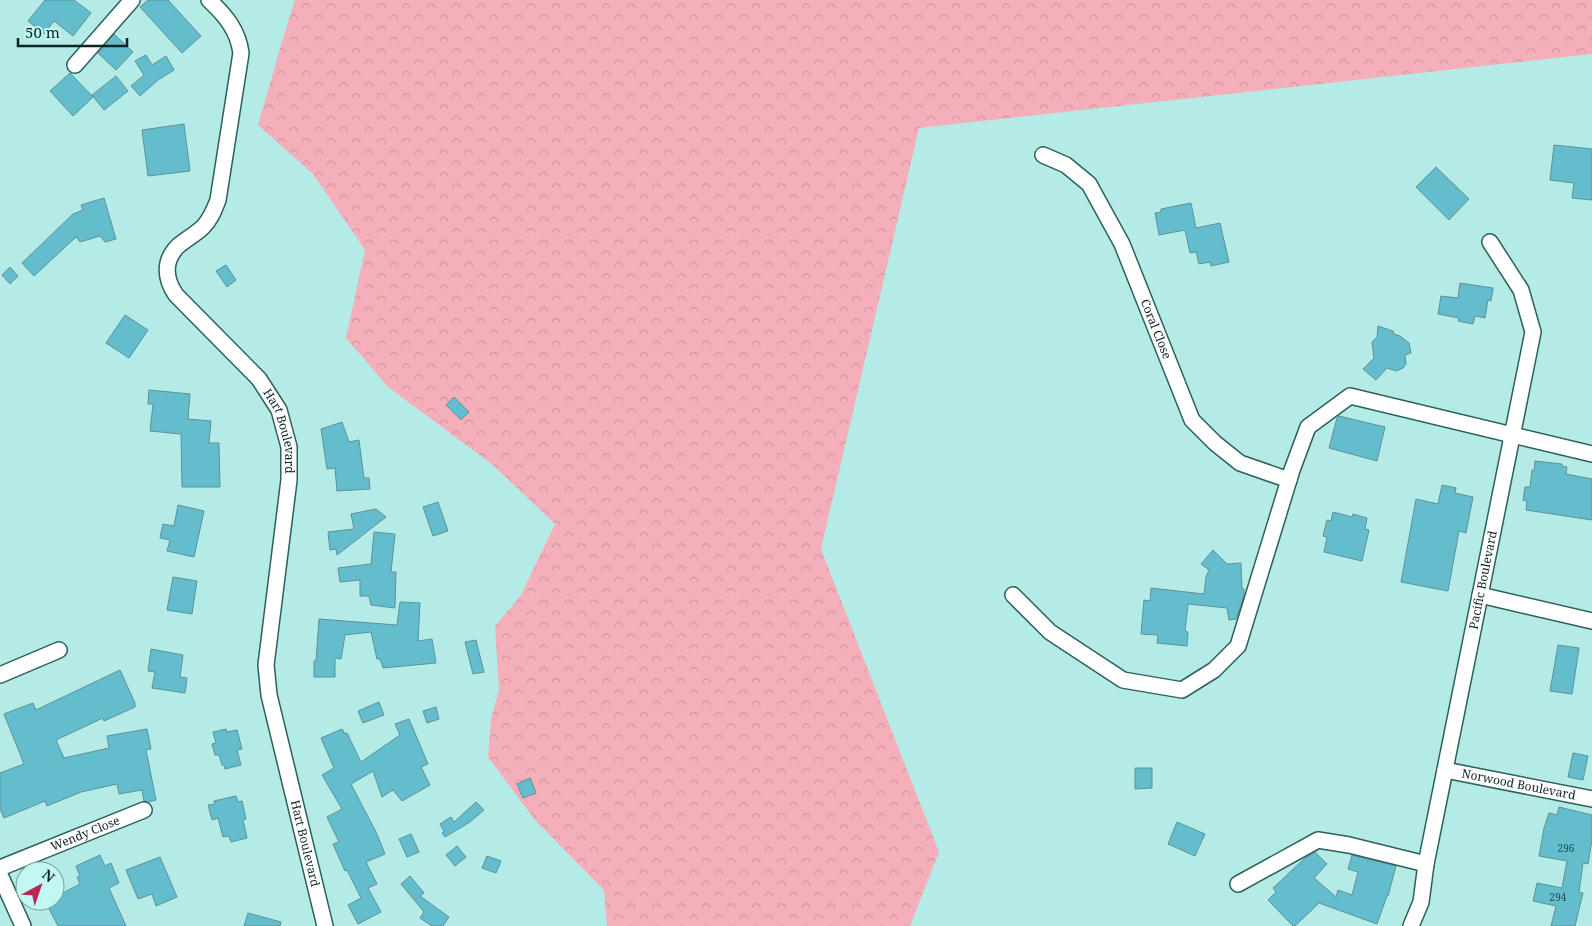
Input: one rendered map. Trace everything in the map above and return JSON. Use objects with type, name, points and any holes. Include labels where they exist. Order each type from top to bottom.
[{"type":"street","points":[[75,65],[132,0]]},
{"type":"street","name":"Hart Boulevard","points":[[209,0],[231,23],[239,39],[240,60],[218,200],[212,215],[203,227],[171,255],[167,265],[167,276],[170,286],[176,295],[259,379],[278,410],[289,447],[289,480],[266,665],[268,695],[325,926]]},
{"type":"street","name":"Coral Close","points":[[1043,155],[1066,165],[1089,184],[1122,244],[1192,420],[1215,443],[1240,463],[1289,480]]},
{"type":"street","name":"Pacific Boulevard","points":[[1411,926],[1421,902],[1426,864],[1533,332],[1521,290],[1490,242]]},
{"type":"street","points":[[1013,595],[1050,632],[1123,680],[1182,690],[1214,670],[1238,646],[1289,480],[1308,427],[1350,396],[1592,454]]},
{"type":"street","points":[[1480,595],[1592,620]]},
{"type":"street","points":[[0,675],[59,650]]},
{"type":"street","name":"Norwood Boulevard","points":[[1445,770],[1592,799]]},
{"type":"street","name":"Wendy Close","points":[[0,868],[144,810]]},
{"type":"street","points":[[1238,884],[1318,840],[1349,845],[1426,864]]},
{"type":"street","points":[[0,875],[23,926]]},
{"type":"green space","points":[[295,0],[1592,0],[1592,54],[919,128],[821,549],[939,852],[910,926],[607,926],[604,890],[535,820],[488,757],[491,719],[499,690],[495,626],[520,597],[555,524],[493,465],[388,387],[346,338],[365,250],[313,174],[258,125]]},
{"type":"building","points":[[45,0],[74,0],[91,13],[73,36],[54,21],[44,34],[28,21]]},
{"type":"building","points":[[148,0],[168,0],[201,36],[182,53],[140,7]]},
{"type":"building","points":[[114,34],[133,52],[116,70],[98,53]]},
{"type":"building","points":[[146,55],[152,65],[166,56],[174,70],[158,80],[140,96],[131,86],[144,75],[135,61]]},
{"type":"building","points":[[70,73],[93,97],[73,116],[50,91]]},
{"type":"building","points":[[116,76],[128,91],[104,110],[92,95]]},
{"type":"building","points":[[184,124],[190,171],[148,176],[142,130]]},
{"type":"building","points":[[1554,145],[1592,149],[1592,200],[1572,198],[1574,183],[1550,180]]},
{"type":"building","points":[[1436,167],[1469,199],[1449,220],[1416,187]]},
{"type":"building","points":[[104,198],[116,239],[105,242],[100,236],[80,242],[76,237],[34,276],[22,263],[73,214],[83,210],[81,205]]},
{"type":"building","points":[[1191,203],[1196,228],[1220,223],[1229,262],[1211,266],[1210,262],[1199,264],[1196,252],[1190,253],[1185,230],[1159,235],[1155,213],[1161,212],[1161,209]]},
{"type":"building","points":[[226,265],[236,280],[227,287],[216,271]]},
{"type":"building","points":[[10,267],[18,276],[10,284],[2,275]]},
{"type":"building","points":[[1460,283],[1493,288],[1491,301],[1488,300],[1485,318],[1475,316],[1473,324],[1458,321],[1459,318],[1438,314],[1441,296],[1458,298]]},
{"type":"building","points":[[125,315],[148,330],[129,358],[106,343]]},
{"type":"building","points":[[1378,326],[1393,331],[1394,334],[1409,343],[1411,353],[1405,355],[1406,364],[1403,368],[1396,371],[1387,368],[1376,380],[1363,369],[1374,358],[1372,342],[1377,337]]},
{"type":"building","points":[[149,390],[190,394],[188,419],[211,421],[209,443],[219,443],[220,487],[182,487],[181,434],[150,431],[153,404],[148,404]]},
{"type":"building","points":[[454,397],[469,412],[461,420],[446,405]]},
{"type":"building","points":[[1339,416],[1385,427],[1377,461],[1329,448]]},
{"type":"building","points":[[342,422],[349,442],[359,440],[364,478],[369,478],[370,489],[337,491],[335,468],[327,469],[321,429]]},
{"type":"building","points":[[1535,461],[1562,464],[1562,466],[1567,467],[1566,474],[1592,479],[1592,520],[1526,510],[1527,501],[1523,500],[1525,487],[1530,487]]},
{"type":"building","points":[[1442,485],[1456,488],[1455,493],[1473,497],[1466,533],[1459,531],[1448,591],[1401,582],[1416,499],[1438,504]]},
{"type":"building","points":[[438,502],[448,531],[433,536],[423,507]]},
{"type":"building","points":[[178,505],[204,511],[194,557],[167,551],[170,540],[160,538],[163,524],[174,526]]},
{"type":"building","points":[[376,509],[386,517],[337,555],[336,549],[330,550],[328,532],[354,529],[351,514]]},
{"type":"building","points":[[1333,512],[1352,517],[1353,514],[1367,518],[1365,529],[1369,530],[1362,561],[1324,552],[1327,537],[1323,536],[1327,520],[1331,521]]},
{"type":"building","points":[[374,532],[395,534],[391,572],[396,572],[395,608],[371,605],[369,596],[360,596],[360,580],[340,582],[338,568],[371,564]]},
{"type":"building","points":[[1213,550],[1227,564],[1241,563],[1244,596],[1236,619],[1229,620],[1227,608],[1188,604],[1185,631],[1188,632],[1187,646],[1157,643],[1158,635],[1141,634],[1144,600],[1150,601],[1151,588],[1204,594],[1206,577],[1209,570],[1201,564]]},
{"type":"building","points":[[173,577],[197,581],[192,614],[167,610]]},
{"type":"building","points":[[400,602],[420,603],[418,641],[432,639],[436,663],[383,668],[380,659],[377,659],[371,632],[345,635],[341,659],[335,658],[335,677],[314,677],[319,619],[397,625]]},
{"type":"building","points":[[476,640],[484,672],[473,674],[465,642]]},
{"type":"building","points":[[1558,645],[1579,648],[1572,694],[1550,691]]},
{"type":"building","points":[[151,649],[183,655],[180,677],[187,678],[185,693],[152,688],[155,672],[148,671]]},
{"type":"building","points":[[120,670],[135,703],[135,707],[104,721],[103,718],[56,740],[64,758],[109,748],[107,736],[147,729],[151,749],[146,750],[156,800],[144,801],[142,790],[119,794],[117,784],[81,792],[47,806],[45,801],[4,818],[0,809],[0,773],[24,764],[4,714],[33,703],[36,710]]},
{"type":"building","points":[[379,702],[384,715],[363,723],[358,711]]},
{"type":"building","points":[[436,707],[439,719],[427,723],[423,711]]},
{"type":"building","points":[[409,719],[428,764],[421,767],[430,785],[402,801],[393,790],[382,797],[373,771],[351,784],[376,832],[385,854],[366,862],[377,884],[368,888],[381,912],[358,924],[348,905],[361,898],[347,870],[345,871],[333,844],[339,842],[327,817],[342,809],[322,775],[334,768],[321,738],[342,729],[345,734],[347,733],[361,762],[400,735],[395,724]]},
{"type":"building","points":[[226,729],[227,732],[237,730],[242,749],[237,750],[241,765],[225,769],[219,755],[215,755],[212,744],[216,743],[213,732]]},
{"type":"building","points":[[1573,753],[1588,756],[1583,780],[1568,777]]},
{"type":"building","points":[[1135,768],[1152,768],[1152,788],[1135,789]]},
{"type":"building","points":[[530,778],[536,793],[523,798],[517,784]]},
{"type":"building","points":[[236,796],[238,802],[242,801],[246,819],[243,820],[247,838],[231,842],[229,836],[223,837],[218,818],[212,820],[208,805],[215,804],[214,801]]},
{"type":"building","points":[[476,802],[484,810],[470,822],[445,837],[440,824],[451,817],[454,822]]},
{"type":"building","points":[[1559,807],[1592,815],[1592,840],[1588,864],[1583,863],[1579,892],[1583,893],[1575,926],[1551,926],[1556,906],[1533,901],[1537,883],[1562,888],[1567,861],[1539,856],[1549,813],[1557,815]]},
{"type":"building","points":[[1177,822],[1205,834],[1195,856],[1168,844]]},
{"type":"building","points":[[411,834],[419,852],[407,857],[399,839]]},
{"type":"building","points":[[457,846],[466,857],[455,866],[446,855]]},
{"type":"building","points":[[1315,852],[1327,864],[1314,878],[1336,897],[1338,890],[1352,895],[1358,872],[1348,869],[1352,855],[1396,866],[1388,896],[1377,924],[1319,903],[1293,926],[1268,900],[1276,892],[1273,888],[1304,859]]},
{"type":"building","points":[[100,855],[105,866],[111,863],[119,883],[109,888],[126,926],[58,926],[50,911],[65,911],[65,892],[80,884],[77,877],[80,876],[76,866]]},
{"type":"building","points":[[487,856],[501,861],[496,873],[482,868]]},
{"type":"building","points":[[160,857],[177,897],[156,906],[152,894],[138,899],[126,870]]},
{"type":"building","points":[[410,876],[424,893],[420,896],[449,917],[443,926],[432,926],[420,918],[424,912],[401,884]]},
{"type":"building","points":[[248,913],[281,922],[280,926],[244,926]]}]
